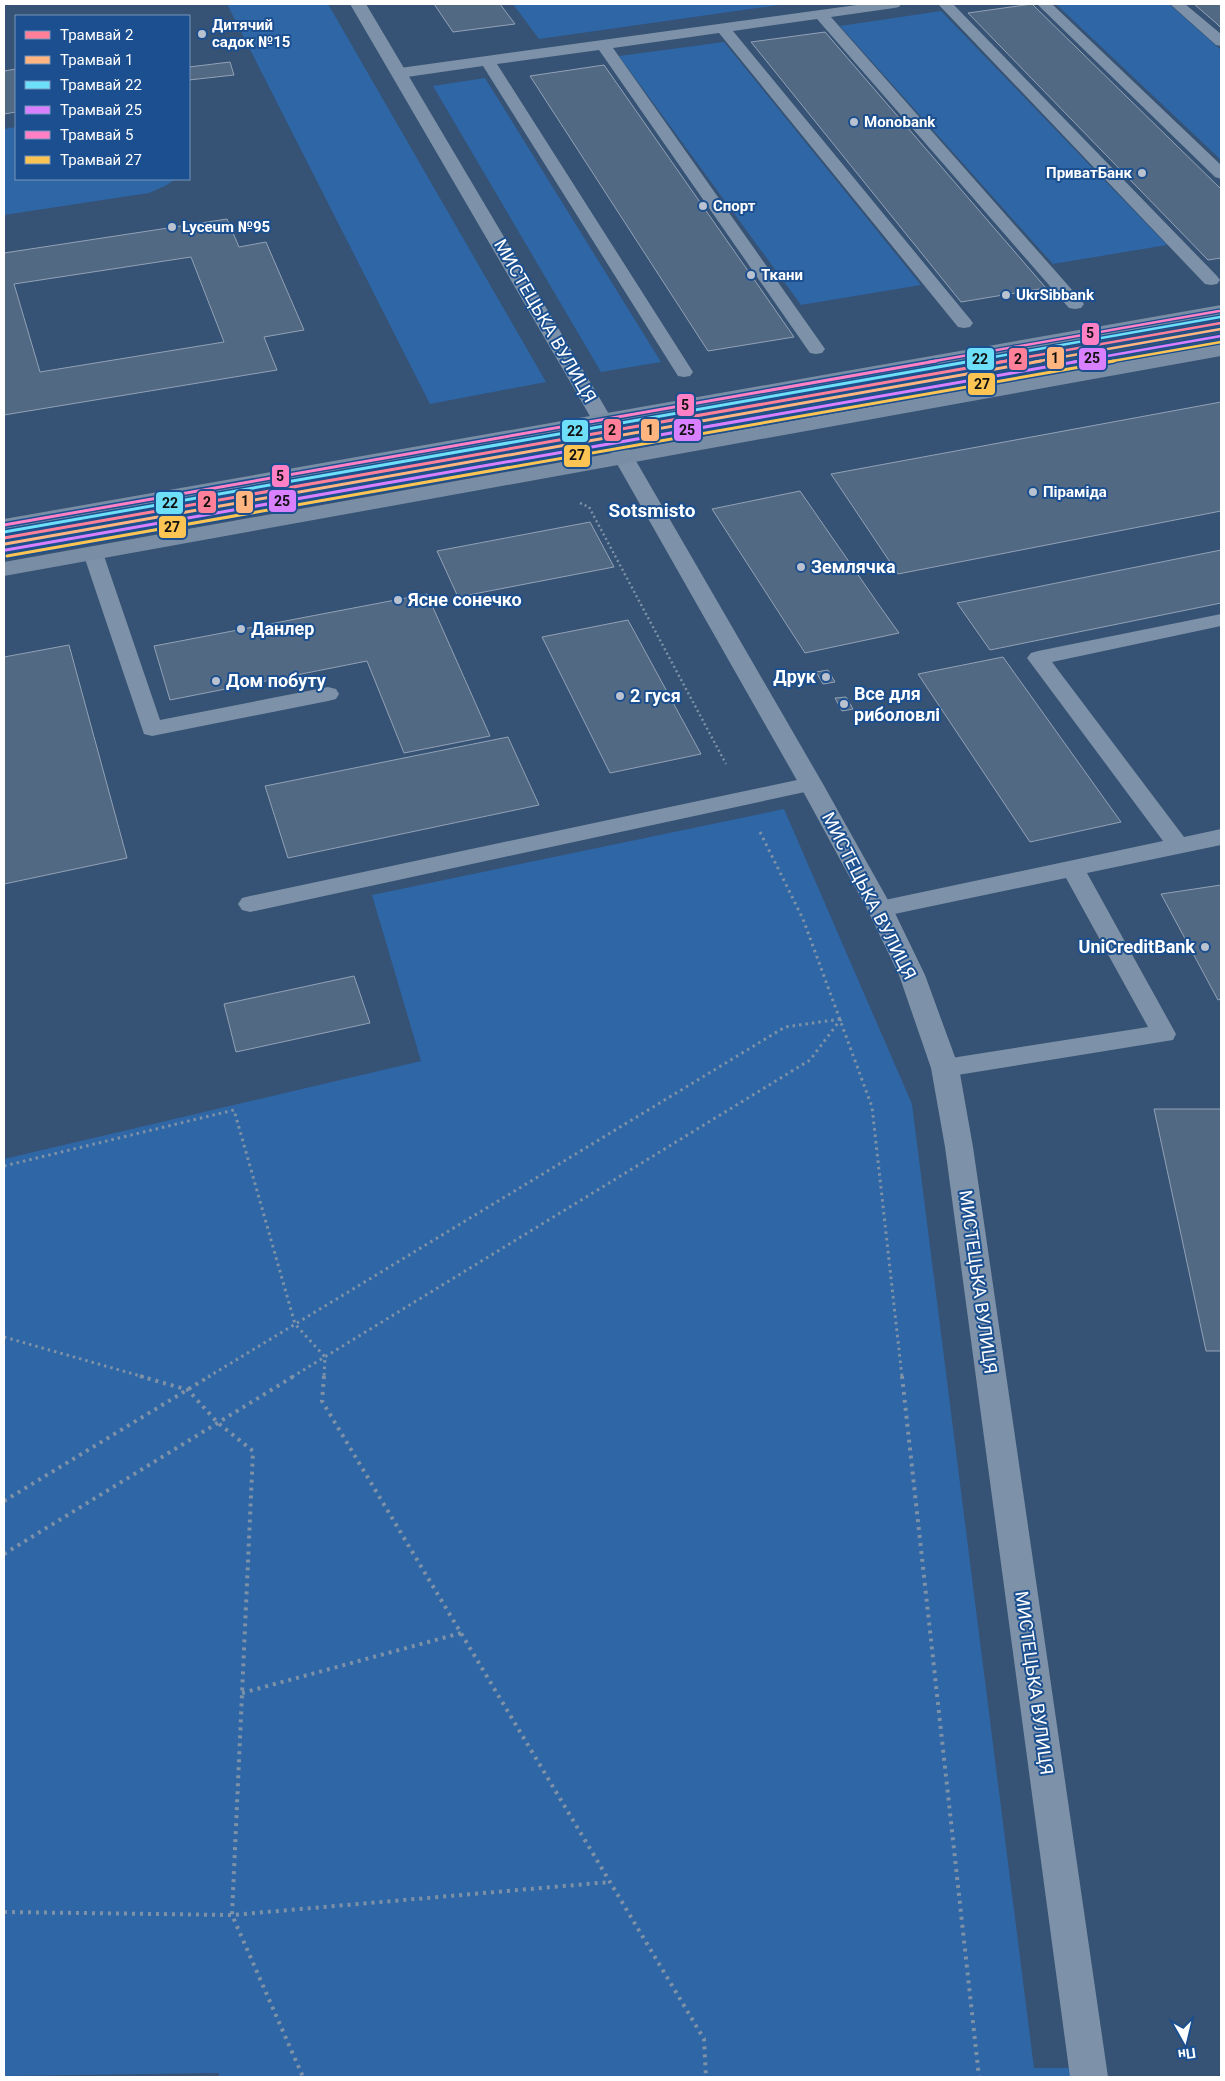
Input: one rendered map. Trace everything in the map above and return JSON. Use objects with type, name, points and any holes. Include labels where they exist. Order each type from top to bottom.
[{"type":"main road","points":[[4,526],[1221,310]]},
{"type":"main road","points":[[4,569],[1221,350]]},
{"type":"street","name":"МИСТЕЦЬКА ВУЛИЦЯ","points":[[358,4],[603,421],[811,784],[880,909],[912,975],[945,1068],[959,1147],[1089,2077]]},
{"type":"lane","points":[[400,73],[894,4]]},
{"type":"lane","points":[[945,4],[1211,280]]},
{"type":"lane","points":[[1044,4],[1221,174]]},
{"type":"lane","points":[[1177,4],[1221,42]]},
{"type":"lane","points":[[820,14],[1076,304]]},
{"type":"lane","points":[[723,28],[964,323]]},
{"type":"lane","points":[[603,45],[816,349]]},
{"type":"lane","points":[[488,61],[684,372]]},
{"type":"lane","points":[[93,554],[152,729],[328,694]]},
{"type":"lane","points":[[1179,846],[1038,658],[1221,620]]},
{"type":"lane","points":[[250,904],[743,797],[811,784]]},
{"type":"lane","points":[[880,909],[1221,837]]},
{"type":"lane","points":[[945,1068],[1164,1034],[1073,869]]},
{"type":"path","points":[[575,502],[589,507],[743,797],[803,919],[842,1019],[872,1107],[979,2077]]},
{"type":"path","points":[[4,1501],[785,1027],[842,1019]]},
{"type":"path","points":[[4,1554],[810,1060],[842,1019]]},
{"type":"path","points":[[4,1166],[234,1110],[295,1324],[325,1357],[322,1401],[704,2039],[706,2077]]},
{"type":"path","points":[[4,1337],[188,1390],[218,1423],[253,1451],[232,1915],[304,2077]]},
{"type":"path","points":[[242,1693],[461,1633]]},
{"type":"path","points":[[4,1912],[232,1915],[610,1882]]},
{"type":"shaded area","points":[[227,4],[328,4],[546,382],[430,404]]},
{"type":"shaded area","points":[[513,4],[786,4],[539,39]]},
{"type":"shaded area","points":[[1056,4],[1169,4],[1221,50],[1221,160]]},
{"type":"shaded area","points":[[941,11],[1167,245],[1053,264],[840,26]]},
{"type":"shaded area","points":[[724,42],[921,285],[801,305],[619,56]]},
{"type":"shaded area","points":[[485,78],[661,362],[601,372],[433,86]]},
{"type":"shaded area","points":[[15,127],[15,180],[174,180],[149,193],[4,215],[4,129]]},
{"type":"shaded area","points":[[784,809],[912,1104],[1034,2068],[1088,2068],[1089,2077],[219,2077],[219,2073],[4,2076],[4,1159],[421,1061],[372,895]]},
{"type":"building","points":[[434,4],[500,4],[515,24],[453,32]]},
{"type":"building","points":[[1032,4],[1221,189],[1221,258],[1208,260],[968,13]]},
{"type":"building","points":[[1194,4],[1221,4],[1221,28],[1216,23]]},
{"type":"building","points":[[825,32],[1046,288],[961,302],[751,42]]},
{"type":"building","points":[[230,62],[234,75],[190,80],[190,67]]},
{"type":"building","points":[[604,65],[794,337],[708,351],[530,76]]},
{"type":"building","points":[[15,69],[15,112],[4,114],[4,71]]},
{"type":"building","points":[[227,219],[239,247],[266,242],[304,330],[264,337],[277,370],[4,415],[4,253]],"holes":[[[191,257],[224,342],[40,372],[14,284]]]},
{"type":"building","name":"Піраміда","points":[[1221,402],[1221,511],[898,574],[831,474]]},
{"type":"building","name":"Землячка","points":[[800,491],[899,633],[805,653],[712,509]]},
{"type":"building","points":[[590,522],[614,567],[458,597],[437,551]]},
{"type":"building","points":[[1221,550],[1221,603],[990,650],[957,603]]},
{"type":"building","name":"Дом побуту","points":[[427,594],[490,736],[404,753],[367,661],[170,700],[154,646]]},
{"type":"building","name":"2 гуся","points":[[628,620],[701,754],[610,773],[542,637]]},
{"type":"building","points":[[69,645],[127,858],[4,884],[4,657]]},
{"type":"building","points":[[1003,657],[1121,822],[1030,842],[918,674]]},
{"type":"building","name":"Друк","points":[[828,670],[835,682],[823,684],[816,672]]},
{"type":"building","name":"Все для риболовлі","points":[[846,697],[853,709],[842,711],[835,698]]},
{"type":"building","points":[[508,737],[539,805],[288,858],[265,786]]},
{"type":"building","name":"UniCreditBank","points":[[1221,885],[1221,999],[1218,1000],[1161,894]]},
{"type":"building","points":[[354,976],[370,1023],[236,1052],[224,1004]]},
{"type":"building","points":[[1154,1109],[1221,1109],[1221,1351],[1206,1351]]},
{"type":"tram line","name":"5","points":[[4,525],[1219,311]]},
{"type":"tram line","name":"22","points":[[4,532],[1220,317]]},
{"type":"tram line","name":"2","points":[[4,538],[1221,323]]},
{"type":"tram line","name":"1","points":[[5,544],[1221,329]]},
{"type":"tram line","name":"25","points":[[6,550],[1221,336]]},
{"type":"tram line","name":"27","points":[[7,556],[1221,342]]},
{"type":"place","name":"Дитячий садок №15","points":[[202,34]]},
{"type":"place","name":"Monobank","points":[[854,122]]},
{"type":"place","name":"ПриватБанк","points":[[1142,173]]},
{"type":"place","name":"Спорт","points":[[703,206]]},
{"type":"place","name":"Lyceum №95","points":[[172,227]]},
{"type":"place","name":"Ткани","points":[[751,275]]},
{"type":"place","name":"UkrSibbank","points":[[1006,295]]},
{"type":"place","name":"Піраміда","points":[[1033,492]]},
{"type":"place","name":"Землячка","points":[[801,567]]},
{"type":"place","name":"Ясне сонечко","points":[[398,600]]},
{"type":"place","name":"Данлер","points":[[241,629]]},
{"type":"place","name":"Друк","points":[[826,677]]},
{"type":"place","name":"Дом побуту","points":[[216,681]]},
{"type":"place","name":"2 гуся","points":[[620,696]]},
{"type":"place","name":"Все для риболовлі","points":[[844,704]]},
{"type":"place","name":"UniCreditBank","points":[[1205,947]]},
{"type":"district","name":"Sotsmisto","points":[[652,510]]}]
